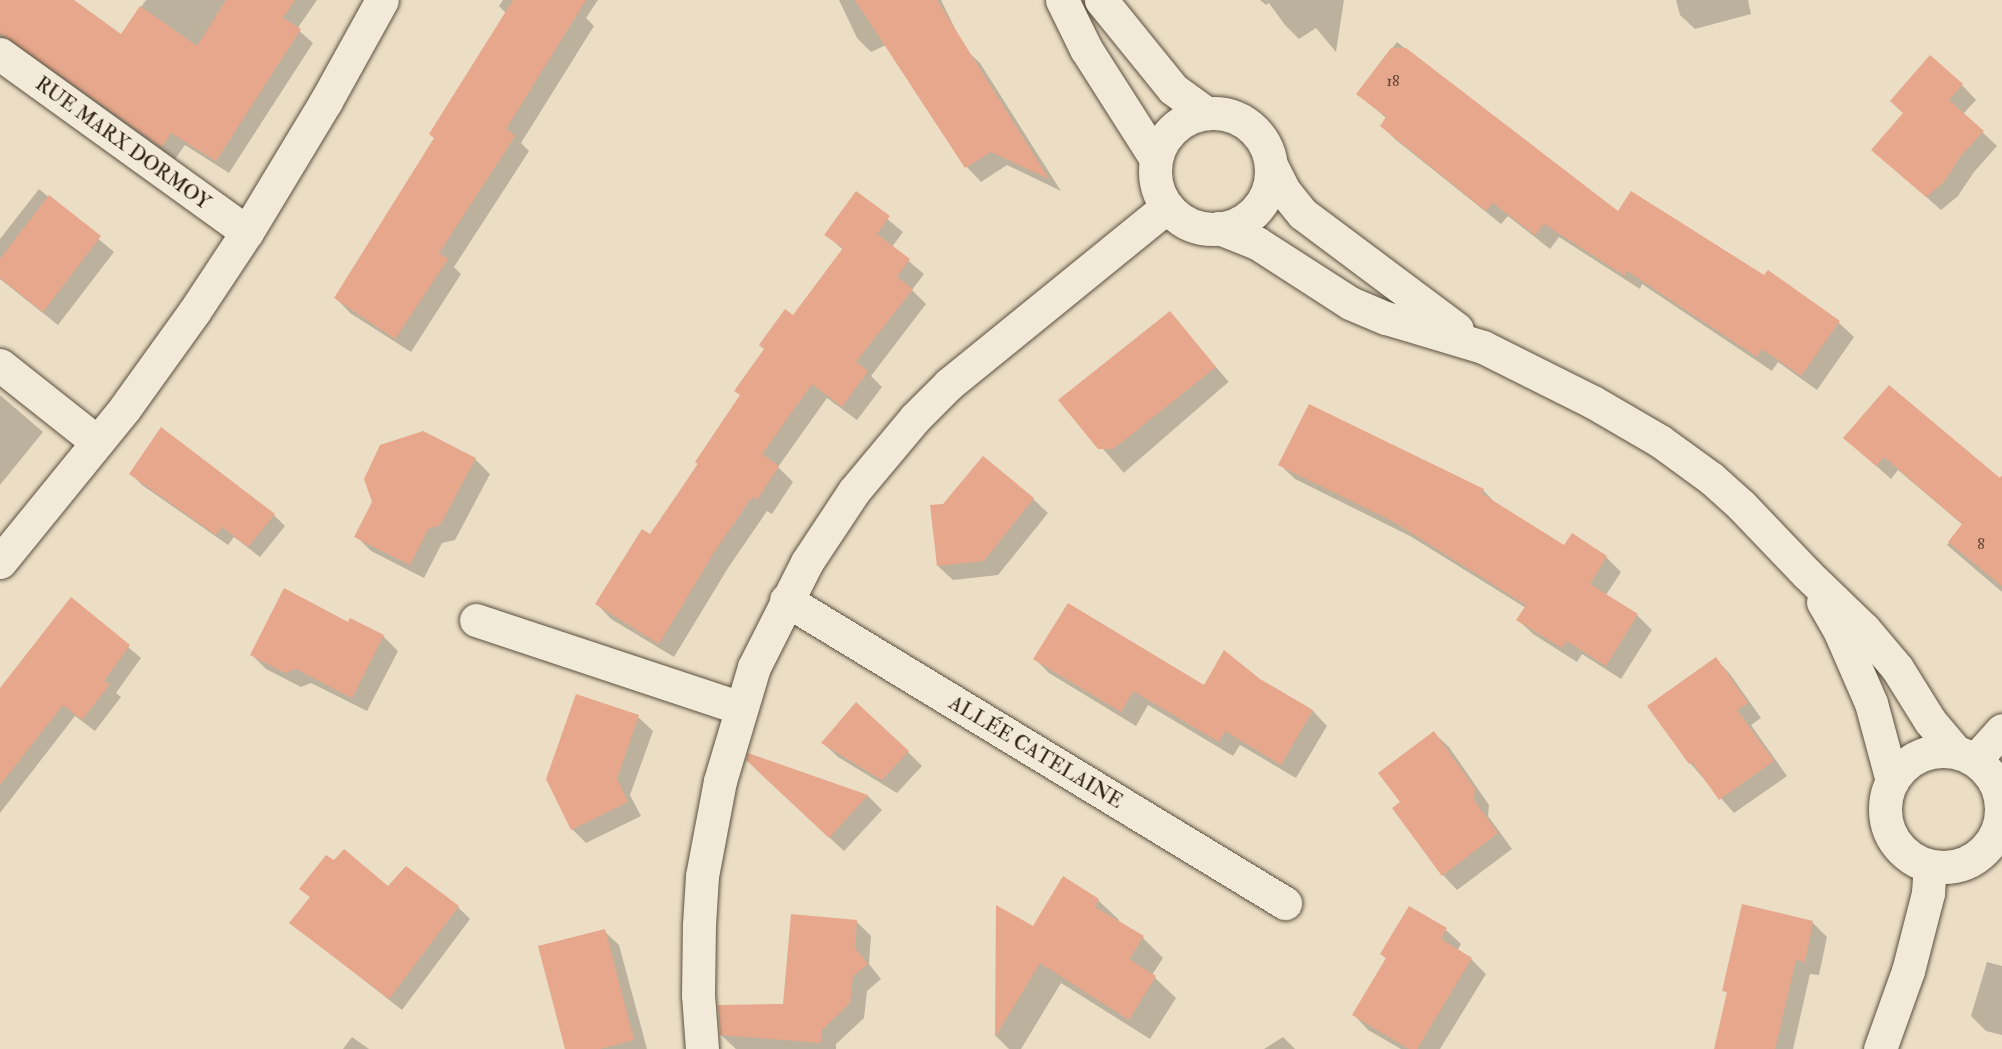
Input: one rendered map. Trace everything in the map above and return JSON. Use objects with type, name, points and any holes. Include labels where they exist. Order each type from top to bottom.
[{"type":"street","points":[[0,562],[163,356],[247,232],[327,101],[382,0]]},
{"type":"street","points":[[1062,0],[1086,49],[1156,159]]},
{"type":"street","points":[[1101,0],[1173,89],[1206,113]]},
{"type":"street","name":"RUE MARX DORMOY","points":[[0,54],[247,232]]},
{"type":"street","points":[[1483,347],[1368,311],[1328,290],[1257,243],[1219,228],[1191,225],[1167,207],[1157,189],[1156,159],[1164,140],[1178,124],[1206,113],[1227,114],[1253,128],[1266,145],[1271,165],[1285,192],[1303,214],[1421,304],[1483,347],[1593,402],[1660,441],[1718,484],[1881,647],[1930,721],[1982,770],[2001,801],[2000,820],[1992,852],[1952,867],[1930,866],[1902,851],[1890,834],[1884,812],[1892,781],[1905,764],[1934,751],[1982,770]]},
{"type":"street","points":[[1219,228],[1239,224],[1255,211],[1266,195],[1271,165]]},
{"type":"street","points":[[702,1049],[697,962],[702,876],[720,781],[741,708],[754,667],[786,600],[807,562],[854,490],[915,418],[987,351],[1167,207]]},
{"type":"street","points":[[0,365],[97,442]]},
{"type":"street","points":[[1807,574],[1840,632],[1871,703],[1892,781]]},
{"type":"street","name":"ALLÉE CATELAINE","points":[[786,600],[1285,903]]},
{"type":"street","points":[[476,620],[741,708]]},
{"type":"street","points":[[1982,770],[2002,730]]},
{"type":"street","points":[[1880,1049],[1908,971],[1928,893],[1930,866]]},
{"type":"building","points":[[0,0],[74,0],[121,34],[140,6],[197,46],[226,0],[295,0],[283,18],[301,29],[216,161],[171,133],[162,147],[0,33]]},
{"type":"building","points":[[513,0],[586,0],[506,129],[515,136],[439,253],[448,259],[395,339],[334,298],[434,138],[429,134]]},
{"type":"building","points":[[855,0],[937,0],[1049,179],[991,152],[965,168]]},
{"type":"building","points":[[1391,48],[1406,48],[1618,211],[1631,191],[1764,275],[1768,270],[1840,321],[1801,376],[1762,349],[1757,357],[1627,271],[1625,276],[1544,224],[1535,235],[1493,203],[1486,211],[1380,126],[1386,117],[1356,94]]},
{"type":"building","points":[[1930,55],[1963,84],[1949,100],[1984,131],[1960,157],[1944,182],[1926,197],[1871,150],[1903,113],[1890,101]]},
{"type":"building","points":[[856,191],[890,216],[877,234],[910,259],[897,277],[913,289],[856,362],[868,371],[842,407],[812,384],[762,454],[779,466],[757,500],[752,497],[713,554],[659,644],[595,604],[642,529],[650,534],[698,464],[695,462],[740,395],[734,391],[764,349],[759,345],[785,309],[793,315],[843,248],[824,235]]},
{"type":"building","points":[[49,195],[101,236],[43,312],[0,278],[0,259]]},
{"type":"building","points":[[1170,311],[1216,367],[1113,449],[1098,449],[1058,400]]},
{"type":"building","points":[[1889,385],[2000,478],[2002,475],[2002,586],[1948,542],[1962,524],[1884,457],[1876,466],[1843,438]]},
{"type":"building","points":[[1309,404],[1484,489],[1481,493],[1564,545],[1572,533],[1607,556],[1590,584],[1638,614],[1606,666],[1567,641],[1562,648],[1516,620],[1526,605],[1394,522],[1278,465]]},
{"type":"building","points":[[161,427],[275,514],[248,547],[222,527],[216,535],[129,474]]},
{"type":"building","points":[[423,431],[476,458],[440,525],[428,529],[410,565],[354,537],[372,502],[364,479],[380,445]]},
{"type":"building","points":[[983,456],[1034,498],[984,561],[937,566],[930,505],[943,504]]},
{"type":"building","points":[[284,588],[348,622],[350,618],[384,635],[352,698],[296,669],[285,673],[250,655]]},
{"type":"building","points":[[71,597],[130,645],[104,681],[110,684],[82,720],[63,705],[0,785],[0,688]]},
{"type":"building","points":[[1068,603],[1204,685],[1224,650],[1260,679],[1313,710],[1281,765],[1225,731],[1219,742],[1133,691],[1121,712],[1033,659]]},
{"type":"building","points":[[1716,657],[1748,703],[1737,710],[1774,761],[1719,800],[1692,762],[1689,764],[1647,706]]},
{"type":"building","points":[[576,694],[639,715],[617,779],[628,802],[571,830],[546,779]]},
{"type":"building","points":[[856,702],[909,751],[882,780],[821,743]]},
{"type":"building","points":[[1434,731],[1475,789],[1474,800],[1498,833],[1442,876],[1392,808],[1400,802],[1378,773]]},
{"type":"building","points":[[748,753],[868,795],[829,838],[746,760]]},
{"type":"building","points":[[344,849],[388,886],[406,866],[459,906],[389,999],[289,923],[310,897],[299,889],[326,855],[334,860]]},
{"type":"building","points":[[1063,876],[1099,899],[1095,907],[1144,936],[1129,959],[1156,976],[1129,1020],[1040,963],[995,1037],[996,905],[1033,926]]},
{"type":"building","points":[[1742,904],[1813,921],[1805,962],[1796,960],[1775,1049],[1714,1049],[1727,992],[1722,991]]},
{"type":"building","points":[[1409,906],[1447,928],[1441,939],[1472,958],[1417,1049],[1409,1049],[1352,1015],[1386,958],[1380,954]]},
{"type":"building","points":[[791,914],[857,920],[855,948],[868,964],[853,976],[850,1003],[822,1030],[821,1043],[720,1035],[718,1005],[783,1004]]},
{"type":"building","points":[[605,929],[634,1040],[600,1049],[565,1049],[538,946]]}]
